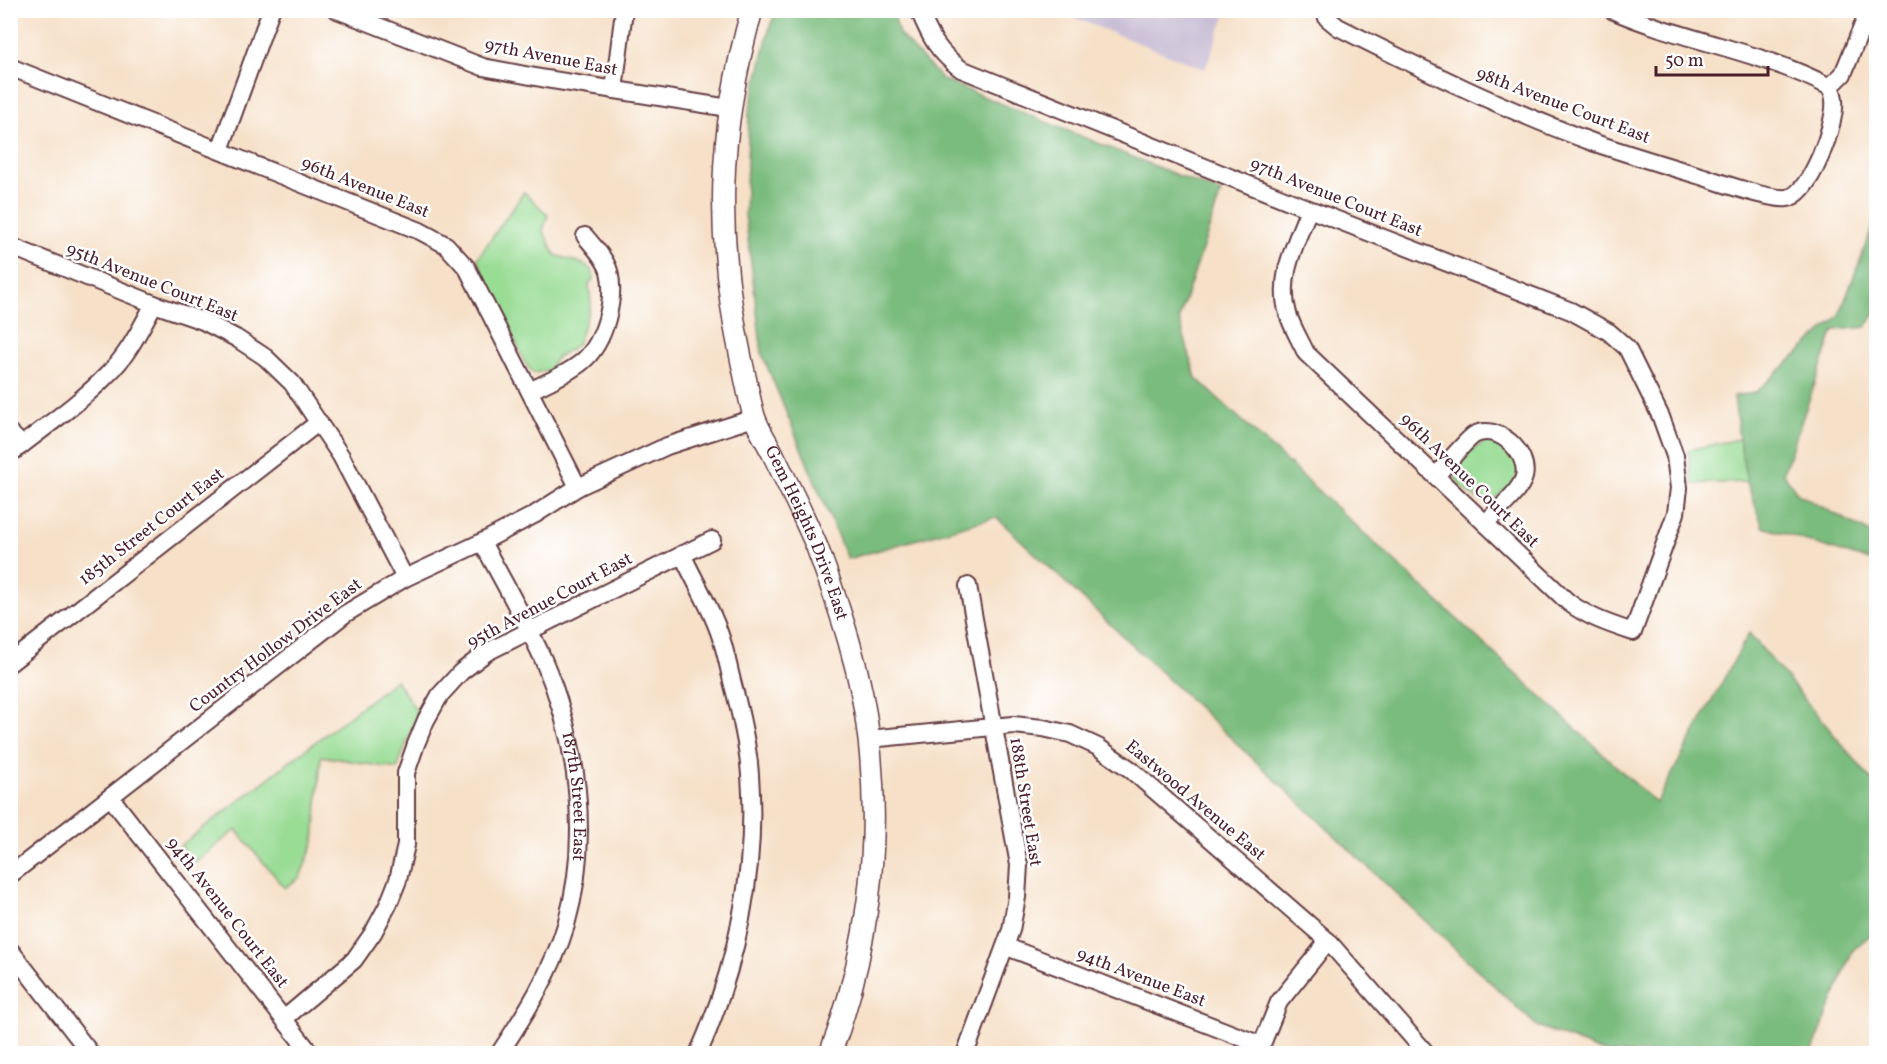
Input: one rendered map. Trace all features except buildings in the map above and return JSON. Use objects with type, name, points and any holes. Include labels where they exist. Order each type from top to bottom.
[{"type":"street","points":[[220,150],[271,10]]},
{"type":"street","name":"97th Avenue East","points":[[337,10],[483,67],[729,108]]},
{"type":"street","points":[[615,90],[624,10]]},
{"type":"street","name":"97th Avenue Court East","points":[[919,10],[928,34],[944,56],[961,69],[1571,311],[1609,332],[1627,348],[1661,417],[1675,456],[1679,488],[1676,513],[1633,632]]},
{"type":"street","points":[[1612,10],[1655,26],[1756,57],[1814,78],[1830,87],[1843,74],[1869,10]]},
{"type":"street","name":"Gem Heights Drive East","points":[[751,12],[729,108],[724,153],[722,207],[731,311],[754,418],[816,544],[847,630],[861,688],[869,738],[873,788],[872,862],[865,921],[857,969],[830,1053]]},
{"type":"street","name":"98th Avenue Court East","points":[[1326,14],[1338,27],[1444,80],[1594,142],[1733,186],[1779,198],[1789,198],[1796,194],[1813,174],[1833,115],[1834,101],[1830,87]]},
{"type":"street","name":"96th Avenue East","points":[[10,67],[420,231],[446,245],[467,268],[579,488]]},
{"type":"street","name":"96th Avenue Court East","points":[[1310,209],[1286,268],[1283,290],[1288,315],[1306,353],[1582,612],[1599,621],[1633,632]]},
{"type":"street","points":[[530,391],[583,361],[597,345],[606,323],[611,304],[609,270],[585,236]]},
{"type":"street","name":"95th Avenue Court East","points":[[10,246],[154,304],[203,321],[236,338],[265,357],[292,383],[341,456],[405,578]]},
{"type":"street","points":[[14,444],[76,403],[110,373],[135,338],[154,304]]},
{"type":"street","name":"Country Hollow Drive East","points":[[10,875],[345,614],[405,578],[482,542],[579,488],[667,446],[754,418]]},
{"type":"street","name":"185th Street Court East","points":[[10,663],[318,422]]},
{"type":"street","points":[[1436,476],[1474,435],[1483,433],[1499,435],[1509,441],[1525,463],[1524,476],[1521,484],[1485,523]]},
{"type":"street","name":"95th Avenue Court East","points":[[285,1018],[354,960],[373,933],[388,904],[398,880],[406,845],[406,773],[426,720],[440,695],[461,672],[487,652],[712,540]]},
{"type":"street","name":"187th Street East","points":[[482,542],[543,660],[561,707],[574,757],[579,816],[577,868],[566,925],[547,974],[525,1014],[499,1053]]},
{"type":"street","points":[[682,554],[719,632],[736,696],[750,773],[752,826],[746,889],[734,957],[714,1017],[698,1053]]},
{"type":"street","name":"188th Street East","points":[[965,1053],[1007,946],[1017,897],[1019,865],[968,586]]},
{"type":"street","name":"Eastwood Avenue East","points":[[869,738],[1013,725],[1070,734],[1098,747],[1130,769],[1328,941],[1426,1053]]},
{"type":"street","name":"94th Avenue Court East","points":[[111,798],[311,1053]]},
{"type":"street","points":[[1259,1049],[1279,1002],[1328,941]]},
{"type":"street","name":"94th Avenue East","points":[[1007,946],[1259,1049]]},
{"type":"street","points":[[10,950],[91,1053]]},
{"type":"shaded area","points":[[1057,11],[1227,11],[1205,69]]},
{"type":"green space","points":[[776,11],[893,11],[899,34],[943,80],[1221,193],[1179,318],[1196,378],[1656,803],[1749,633],[1876,785],[1876,930],[1853,950],[1812,1053],[1606,1053],[1537,1026],[996,517],[847,559],[762,354],[745,214],[749,112],[770,26]]},
{"type":"green space","points":[[524,192],[548,215],[543,230],[555,255],[583,264],[592,270],[594,278],[589,284],[591,305],[577,345],[556,358],[548,371],[533,373],[525,363],[477,259]]},
{"type":"green space","points":[[1876,218],[1876,312],[1866,327],[1834,330],[1783,473],[1798,494],[1876,536],[1876,563],[1763,527],[1747,482],[1734,396],[1755,393],[1839,316]]},
{"type":"green space","points":[[1739,439],[1747,482],[1692,484],[1688,450]]},
{"type":"green space","points":[[1489,441],[1507,449],[1518,465],[1514,482],[1491,502],[1480,500],[1469,493],[1458,483],[1455,475],[1455,468],[1465,455]]},
{"type":"green space","points":[[396,680],[418,713],[397,769],[321,756],[314,842],[300,877],[285,888],[236,830],[195,862],[180,846]]}]
